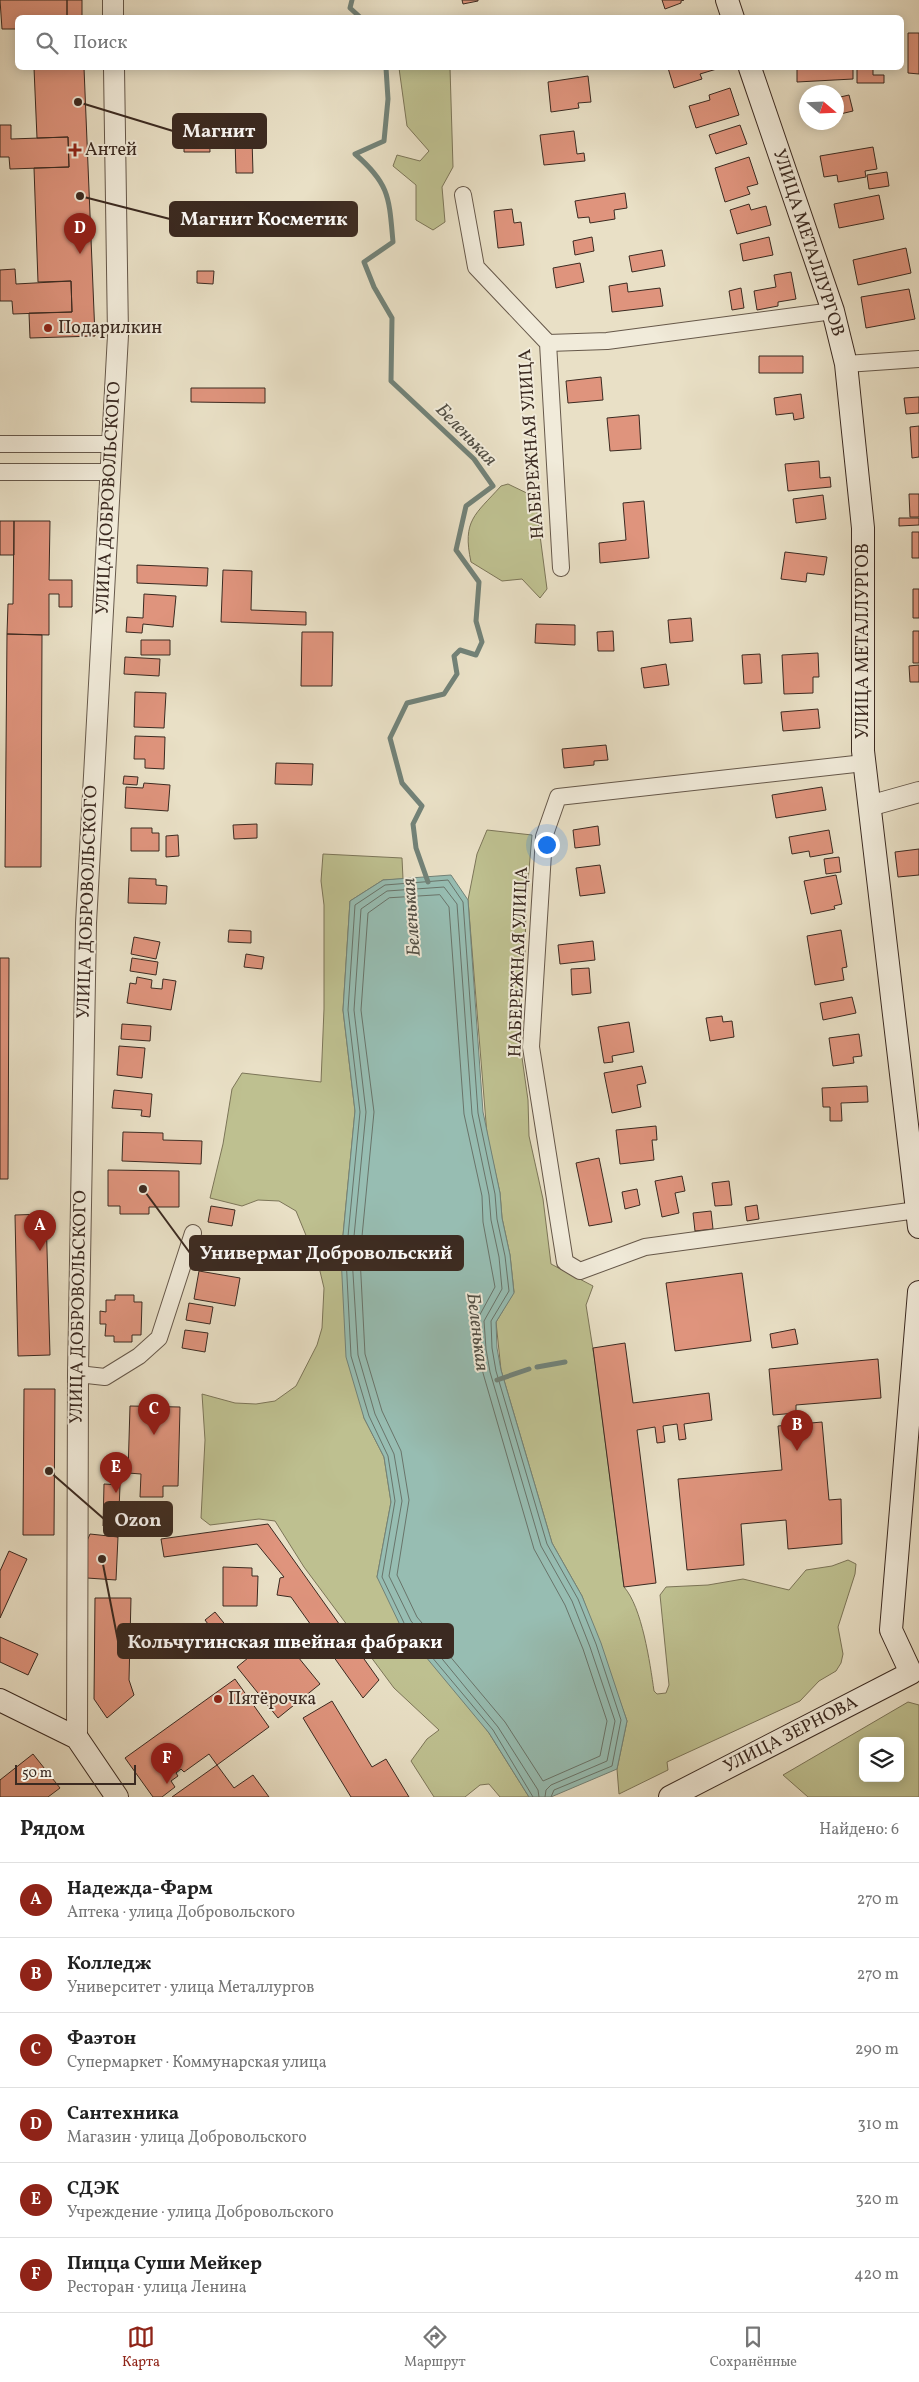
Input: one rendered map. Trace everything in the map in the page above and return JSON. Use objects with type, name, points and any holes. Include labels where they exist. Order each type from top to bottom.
[{"type":"main road","points":[[727,0],[732,15]]},
{"type":"main road","name":"УЛИЦА МЕТАЛЛУРГОВ","points":[[751,70],[833,311],[846,364],[863,528],[864,764],[918,1218]]},
{"type":"main road","points":[[915,1675],[891,1630],[919,1292]]},
{"type":"main road","name":"УЛИЦА ЗЕРНОВА","points":[[670,1797],[915,1675]]},
{"type":"main road","points":[[0,1700],[77,1738],[117,1797]]},
{"type":"street","points":[[113,0],[114,15]]},
{"type":"street","name":"УЛИЦА ДОБРОВОЛЬСКОГО","points":[[77,1738],[78,1374],[86,923],[118,335],[114,70]]},
{"type":"street","name":"НАБЕРЕЖНАЯ УЛИЦА","points":[[463,195],[476,267],[548,343],[561,568]]},
{"type":"street","points":[[548,343],[607,341],[833,311]]},
{"type":"street","points":[[846,364],[919,359]]},
{"type":"street","points":[[0,444],[112,444]]},
{"type":"street","points":[[0,472],[110,472]]},
{"type":"street","name":"НАБЕРЕЖНАЯ УЛИЦА","points":[[864,764],[558,797],[544,837],[532,1046],[565,1262],[580,1271],[644,1247],[918,1218]]},
{"type":"street","points":[[869,806],[919,792]]},
{"type":"street","points":[[78,1374],[105,1378],[139,1356],[159,1338],[193,1233]]},
{"type":"green space","points":[[399,70],[450,70],[453,167],[442,187],[445,222],[433,230],[416,220],[416,185],[393,166],[397,155],[420,161],[429,151],[407,126]]},
{"type":"green space","points":[[508,484],[535,497],[547,589],[540,598],[522,579],[502,581],[471,562],[468,536],[473,519],[501,486]]},
{"type":"green space","points":[[487,830],[532,835],[526,905],[525,955],[517,1022],[528,1100],[529,1136],[543,1199],[551,1264],[593,1286],[586,1305],[624,1587],[636,1608],[640,1621],[654,1691],[657,1694],[666,1693],[669,1685],[660,1595],[666,1587],[708,1585],[743,1579],[789,1590],[806,1570],[832,1566],[848,1560],[856,1564],[855,1574],[838,1627],[843,1654],[841,1663],[836,1671],[819,1681],[800,1701],[667,1762],[668,1770],[619,1794],[617,1769],[627,1721],[582,1596],[552,1543],[501,1370],[496,1322],[514,1292],[510,1255],[502,1218],[500,1193],[487,1135],[468,900],[477,854]]},
{"type":"green space","points":[[323,854],[402,858],[403,879],[383,880],[350,901],[343,1010],[355,1111],[341,1256],[364,1418],[384,1457],[391,1502],[377,1577],[489,1733],[529,1797],[500,1797],[489,1784],[480,1785],[465,1797],[434,1797],[411,1761],[427,1739],[439,1730],[394,1688],[304,1567],[275,1521],[259,1519],[210,1525],[201,1518],[205,1440],[202,1394],[235,1403],[256,1404],[275,1401],[296,1386],[317,1345],[322,1328],[324,1288],[319,1267],[296,1211],[279,1201],[258,1200],[242,1206],[210,1198],[223,1144],[232,1089],[242,1073],[321,1082],[324,1009],[324,905],[321,881]]},
{"type":"green space","points":[[908,1702],[919,1705],[919,1797],[808,1797],[783,1775]]},
{"type":"water","points":[[451,875],[468,900],[483,1112],[500,1193],[514,1293],[496,1322],[497,1348],[501,1370],[552,1543],[582,1596],[601,1643],[627,1721],[617,1769],[551,1797],[529,1797],[489,1733],[401,1627],[377,1577],[391,1502],[384,1457],[364,1418],[346,1357],[341,1256],[355,1111],[343,1010],[350,901],[383,880]]},
{"type":"building","points":[[0,0],[67,0],[67,15],[15,15],[15,29],[2,29]]},
{"type":"building","points":[[67,0],[82,0],[82,15],[67,15]]},
{"type":"building","points":[[462,0],[478,0],[478,1],[463,4]]},
{"type":"building","points":[[662,0],[684,0],[665,9]]},
{"type":"building","points":[[908,33],[919,33],[919,74],[908,73]]},
{"type":"building","points":[[34,70],[84,70],[95,336],[30,338],[29,313],[72,312],[71,281],[38,282],[34,168],[69,167],[68,137],[37,138]]},
{"type":"building","points":[[669,70],[713,70],[700,74],[702,79],[674,88]]},
{"type":"building","points":[[797,70],[853,70],[853,79],[797,82]]},
{"type":"building","points":[[857,70],[873,70],[873,75],[884,75],[884,83],[857,83]]},
{"type":"building","points":[[588,76],[591,102],[578,103],[579,108],[551,112],[548,82]]},
{"type":"building","points":[[730,88],[739,115],[696,128],[689,106],[710,100],[709,95]]},
{"type":"building","points":[[849,95],[853,111],[844,113],[844,96]]},
{"type":"building","points":[[209,124],[210,152],[184,152],[184,125]]},
{"type":"building","points":[[0,125],[11,125],[11,139],[68,137],[69,167],[10,169],[9,157],[0,157]]},
{"type":"building","points":[[740,125],[747,144],[716,154],[709,135]]},
{"type":"building","points":[[574,131],[577,154],[584,153],[585,161],[544,165],[540,135]]},
{"type":"building","points":[[235,139],[252,139],[253,173],[236,173]]},
{"type":"building","points":[[873,147],[877,169],[865,171],[866,177],[838,182],[837,175],[824,177],[820,156]]},
{"type":"building","points":[[749,157],[758,184],[747,187],[750,194],[725,202],[715,168]]},
{"type":"building","points":[[887,172],[889,186],[869,189],[867,175]]},
{"type":"building","points":[[625,193],[627,208],[614,210],[615,219],[590,223],[589,217],[578,218],[575,201]]},
{"type":"building","points":[[879,195],[884,219],[839,228],[834,204]]},
{"type":"building","points":[[749,204],[751,210],[766,206],[771,225],[737,234],[730,210]]},
{"type":"building","points":[[512,209],[514,223],[521,222],[524,245],[498,248],[494,211]]},
{"type":"building","points":[[592,237],[594,251],[575,255],[573,241]]},
{"type":"building","points":[[769,237],[773,255],[743,261],[740,244]]},
{"type":"building","points":[[906,248],[911,273],[858,285],[853,260]]},
{"type":"building","points":[[662,250],[665,266],[632,272],[629,256]]},
{"type":"building","points":[[580,263],[584,282],[556,288],[553,268]]},
{"type":"building","points":[[15,269],[16,284],[71,281],[72,312],[13,314],[12,301],[0,301],[0,270]]},
{"type":"building","points":[[197,271],[214,271],[213,284],[197,283]]},
{"type":"building","points":[[791,272],[796,299],[778,302],[778,306],[757,310],[754,291],[776,287],[774,275]]},
{"type":"building","points":[[627,283],[628,292],[660,288],[663,306],[612,312],[609,286]]},
{"type":"building","points":[[741,288],[744,308],[732,310],[729,291]]},
{"type":"building","points":[[909,289],[915,319],[866,328],[861,297]]},
{"type":"building","points":[[759,356],[803,356],[803,373],[759,373]]},
{"type":"building","points":[[601,377],[603,400],[568,403],[566,381]]},
{"type":"building","points":[[191,388],[265,388],[265,403],[191,402]]},
{"type":"building","points":[[801,394],[804,418],[794,420],[793,413],[776,415],[774,398]]},
{"type":"building","points":[[919,397],[919,413],[906,414],[904,398]]},
{"type":"building","points":[[639,415],[641,449],[610,451],[607,418]]},
{"type":"building","points":[[919,426],[919,457],[912,458],[910,427]]},
{"type":"building","points":[[819,461],[820,478],[830,477],[831,487],[788,491],[785,464]]},
{"type":"building","points":[[909,494],[919,494],[919,517],[910,517]]},
{"type":"building","points":[[823,495],[826,519],[796,523],[793,499]]},
{"type":"building","points":[[644,501],[649,558],[600,563],[599,543],[626,540],[623,503]]},
{"type":"building","points":[[899,518],[919,518],[919,525],[899,526]]},
{"type":"building","points":[[0,521],[14,521],[14,555],[0,555]]},
{"type":"building","points":[[14,521],[50,521],[49,580],[72,580],[72,607],[59,607],[59,594],[49,594],[49,635],[7,634],[8,604],[13,604]]},
{"type":"building","points":[[912,532],[919,532],[919,558],[912,558]]},
{"type":"building","points":[[785,552],[827,557],[824,575],[807,573],[806,582],[781,579]]},
{"type":"building","points":[[137,565],[208,568],[207,586],[137,583]]},
{"type":"building","points":[[223,570],[252,571],[251,610],[306,612],[306,625],[221,622]]},
{"type":"building","points":[[913,589],[919,589],[919,618],[913,618]]},
{"type":"building","points":[[144,594],[176,596],[173,627],[143,624],[142,633],[126,632],[127,617],[143,618]]},
{"type":"building","points":[[691,618],[693,641],[670,643],[668,620]]},
{"type":"building","points":[[536,624],[575,625],[575,645],[535,643]]},
{"type":"building","points":[[613,631],[614,651],[598,651],[597,632]]},
{"type":"building","points":[[913,631],[919,631],[919,663],[913,663]]},
{"type":"building","points":[[302,632],[333,632],[332,686],[301,686]]},
{"type":"building","points":[[7,634],[42,635],[41,867],[5,867]]},
{"type":"building","points":[[141,640],[170,640],[170,655],[141,655]]},
{"type":"building","points":[[818,653],[819,677],[813,677],[813,693],[784,694],[782,655]]},
{"type":"building","points":[[760,654],[762,683],[744,684],[742,655]]},
{"type":"building","points":[[125,657],[160,659],[159,676],[124,674]]},
{"type":"building","points":[[666,664],[669,685],[644,688],[641,668]]},
{"type":"building","points":[[919,665],[919,682],[910,682],[909,666]]},
{"type":"building","points":[[135,692],[166,693],[164,728],[134,727]]},
{"type":"building","points":[[818,709],[820,728],[783,731],[781,712]]},
{"type":"building","points":[[135,736],[165,737],[164,769],[145,768],[145,759],[134,759]]},
{"type":"building","points":[[606,745],[608,760],[594,761],[594,765],[564,768],[562,749]]},
{"type":"building","points":[[276,763],[313,764],[312,785],[275,784]]},
{"type":"building","points":[[124,776],[138,777],[137,785],[123,784]]},
{"type":"building","points":[[144,783],[170,785],[168,811],[125,808],[126,787],[143,788]]},
{"type":"building","points":[[822,787],[826,810],[776,818],[772,795]]},
{"type":"building","points":[[257,824],[257,838],[234,839],[233,825]]},
{"type":"building","points":[[598,826],[600,845],[575,848],[573,830]]},
{"type":"building","points":[[131,828],[152,828],[152,833],[159,833],[159,851],[131,851]]},
{"type":"building","points":[[829,830],[833,853],[810,857],[809,851],[792,854],[789,837]]},
{"type":"building","points":[[178,835],[179,856],[166,857],[166,836]]},
{"type":"building","points":[[919,849],[919,875],[898,877],[895,852]]},
{"type":"building","points":[[839,857],[841,872],[826,874],[824,859]]},
{"type":"building","points":[[600,865],[605,893],[580,896],[576,868]]},
{"type":"building","points":[[836,875],[842,904],[834,906],[835,909],[811,914],[804,881]]},
{"type":"building","points":[[129,878],[156,879],[156,885],[167,886],[166,904],[128,903]]},
{"type":"building","points":[[229,930],[251,931],[251,943],[228,942]]},
{"type":"building","points":[[841,930],[847,967],[842,968],[844,980],[815,985],[807,936]]},
{"type":"building","points":[[134,937],[160,942],[156,959],[131,954]]},
{"type":"building","points":[[593,941],[595,960],[560,964],[558,945]]},
{"type":"building","points":[[246,954],[264,957],[262,969],[244,967]]},
{"type":"building","points":[[0,958],[9,958],[8,1179],[0,1179]]},
{"type":"building","points":[[132,958],[158,962],[156,975],[130,971]]},
{"type":"building","points":[[589,968],[591,993],[572,995],[571,969]]},
{"type":"building","points":[[137,977],[152,980],[151,988],[162,989],[163,979],[176,981],[171,1010],[127,1003],[130,983],[136,984]]},
{"type":"building","points":[[852,997],[856,1013],[823,1020],[820,1003]]},
{"type":"building","points":[[722,1016],[723,1022],[732,1021],[734,1037],[710,1041],[706,1018]]},
{"type":"building","points":[[629,1022],[634,1052],[612,1056],[613,1062],[604,1063],[598,1027]]},
{"type":"building","points":[[122,1024],[151,1026],[150,1041],[121,1039]]},
{"type":"building","points":[[859,1034],[862,1056],[853,1057],[854,1063],[833,1066],[829,1038]]},
{"type":"building","points":[[119,1046],[145,1048],[142,1078],[117,1075]]},
{"type":"building","points":[[642,1066],[646,1083],[637,1085],[641,1107],[612,1113],[604,1073]]},
{"type":"building","points":[[867,1086],[868,1102],[841,1103],[842,1121],[830,1121],[830,1107],[823,1107],[822,1088]]},
{"type":"building","points":[[114,1090],[152,1094],[150,1117],[141,1116],[142,1110],[112,1108]]},
{"type":"building","points":[[656,1126],[657,1140],[652,1140],[654,1160],[620,1164],[616,1130]]},
{"type":"building","points":[[123,1132],[163,1133],[163,1140],[202,1141],[201,1164],[122,1161]]},
{"type":"building","points":[[599,1158],[612,1222],[589,1226],[576,1163]]},
{"type":"building","points":[[108,1170],[179,1171],[179,1207],[149,1207],[149,1214],[120,1214],[120,1206],[108,1206]]},
{"type":"building","points":[[682,1176],[685,1191],[675,1193],[679,1213],[662,1217],[655,1181]]},
{"type":"building","points":[[729,1181],[732,1205],[715,1206],[712,1183]]},
{"type":"building","points":[[637,1189],[640,1205],[625,1209],[622,1192]]},
{"type":"building","points":[[757,1205],[759,1219],[747,1221],[745,1207]]},
{"type":"building","points":[[211,1206],[235,1210],[232,1226],[208,1222]]},
{"type":"building","points":[[711,1211],[713,1229],[695,1231],[693,1213]]},
{"type":"building","points":[[46,1214],[50,1355],[18,1356],[15,1215]]},
{"type":"building","points":[[199,1271],[240,1278],[235,1306],[194,1299]]},
{"type":"building","points":[[742,1273],[751,1341],[675,1351],[666,1283]]},
{"type":"building","points":[[115,1295],[134,1295],[134,1302],[142,1302],[141,1335],[132,1335],[132,1342],[114,1342],[114,1336],[105,1336],[106,1324],[100,1324],[100,1311],[106,1312],[106,1300],[115,1300]]},
{"type":"building","points":[[189,1303],[213,1307],[210,1324],[186,1320]]},
{"type":"building","points":[[795,1329],[798,1344],[772,1348],[770,1334]]},
{"type":"building","points":[[185,1330],[208,1333],[205,1352],[182,1348]]},
{"type":"building","points":[[625,1343],[633,1403],[709,1393],[712,1420],[684,1424],[686,1439],[679,1440],[677,1424],[663,1426],[665,1442],[657,1443],[655,1427],[637,1430],[656,1583],[624,1587],[593,1348]]},
{"type":"building","points":[[878,1359],[881,1398],[796,1405],[796,1413],[773,1415],[769,1369]]},
{"type":"building","points":[[24,1389],[55,1389],[54,1535],[23,1535]]},
{"type":"building","points":[[130,1406],[180,1407],[178,1486],[163,1486],[163,1497],[140,1497],[141,1474],[128,1473]]},
{"type":"building","points":[[822,1422],[829,1500],[841,1499],[842,1544],[788,1549],[786,1520],[741,1524],[744,1565],[687,1570],[678,1479],[782,1470],[778,1426]]},
{"type":"building","points":[[104,1484],[120,1485],[118,1537],[107,1534],[108,1526],[103,1526]]},
{"type":"building","points":[[268,1524],[379,1680],[363,1698],[291,1597],[277,1595],[280,1578],[284,1577],[257,1544],[164,1557],[161,1539]]},
{"type":"building","points":[[90,1534],[118,1537],[116,1580],[87,1578],[87,1541]]},
{"type":"building","points":[[9,1551],[27,1559],[0,1618],[0,1571]]},
{"type":"building","points":[[223,1567],[252,1568],[252,1576],[258,1576],[257,1606],[223,1606]]},
{"type":"building","points":[[95,1598],[131,1598],[129,1680],[134,1695],[107,1718],[94,1699]]},
{"type":"building","points":[[215,1612],[228,1628],[217,1636],[205,1620]]},
{"type":"building","points":[[272,1625],[320,1684],[278,1718],[237,1667],[254,1653],[247,1645]]},
{"type":"building","points":[[0,1637],[38,1654],[28,1675],[0,1662]]},
{"type":"building","points":[[235,1679],[269,1727],[217,1765],[209,1754],[184,1772],[181,1769],[176,1773],[178,1776],[171,1781],[175,1787],[162,1797],[153,1797],[125,1758]]},
{"type":"building","points":[[332,1701],[372,1767],[386,1759],[409,1797],[351,1797],[303,1718]]},
{"type":"building","points":[[33,1754],[60,1788],[48,1797],[0,1797],[0,1780]]},
{"type":"building","points":[[217,1765],[234,1788],[253,1775],[269,1797],[172,1797]]},
{"type":"waterway","name":"Беленькая","points":[[352,0],[350,8],[358,15]]},
{"type":"waterway","name":"Беленькая","points":[[386,70],[388,99],[384,141],[355,154],[367,165],[381,183],[386,193],[390,214],[393,242],[364,262],[374,287],[392,318],[391,381],[474,459],[493,486],[466,506],[456,550],[479,582],[476,621],[482,642],[476,655],[460,650],[454,656],[457,674],[444,694],[407,703],[390,738],[402,783],[422,806],[413,824],[416,848],[428,882]]},
{"type":"waterway","points":[[537,1367],[565,1362]]},
{"type":"waterway","points":[[497,1380],[529,1369]]},
{"type":"place","name":"Магнит","points":[[78,102]]},
{"type":"place","name":"Антей","points":[[75,150]]},
{"type":"place","name":"Магнит Косметик","points":[[80,196]]},
{"type":"place","name":"Сантехника","points":[[80,254]]},
{"type":"place","name":"Подарилкин","points":[[48,328]]},
{"type":"place","name":"Универмаг Добровольский","points":[[143,1189]]},
{"type":"place","name":"Надежда-Фарм","points":[[40,1251]]},
{"type":"place","name":"Фаэтон","points":[[154,1435]]},
{"type":"place","name":"Колледж","points":[[797,1451]]},
{"type":"place","name":"Ozon","points":[[49,1471]]},
{"type":"place","name":"СДЭК","points":[[116,1493]]},
{"type":"place","name":"Кольчугинская швейная фабраки","points":[[102,1559]]},
{"type":"place","name":"Пятёрочка","points":[[218,1699]]},
{"type":"place","name":"Пицца Суши Мейкер","points":[[167,1784]]}]
